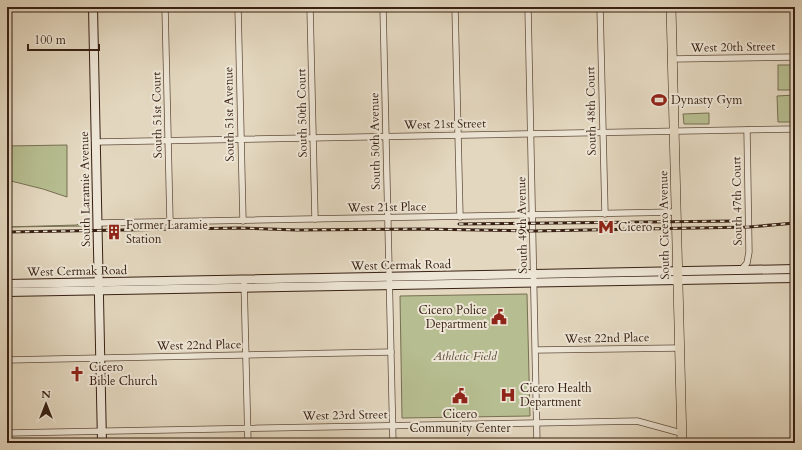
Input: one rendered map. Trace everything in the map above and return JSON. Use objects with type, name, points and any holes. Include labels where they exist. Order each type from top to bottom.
[{"type":"main road","name":"South Laramie Avenue","points":[[93,7],[102,443]]},
{"type":"main road","name":"South Cicero Avenue","points":[[671,7],[682,443]]},
{"type":"main road","name":"West Cermak Road","points":[[678,276],[741,270],[795,269]]},
{"type":"main road","name":"West Cermak Road","points":[[7,292],[99,287],[534,278],[678,276],[795,278]]},
{"type":"main road","name":"West Cermak Road","points":[[7,284],[99,287]]},
{"type":"street","name":"South 51st Court","points":[[165,7],[170,222]]},
{"type":"street","name":"South 51st Avenue","points":[[238,7],[243,221]]},
{"type":"street","name":"South 50th Court","points":[[310,7],[315,219]]},
{"type":"street","name":"South 50th Avenue","points":[[383,7],[393,443]]},
{"type":"street","points":[[455,7],[460,217]]},
{"type":"street","name":"South 49th Avenue","points":[[528,7],[538,443]]},
{"type":"street","name":"South 48th Court","points":[[600,7],[605,214]]},
{"type":"street","name":"West 20th Street","points":[[672,59],[795,57]]},
{"type":"street","name":"West 21st Street","points":[[96,142],[795,129]]},
{"type":"street","name":"South 47th Court","points":[[741,270],[747,263],[749,252],[747,130]]},
{"type":"street","name":"West 21st Place","points":[[98,223],[676,212]]},
{"type":"street","points":[[244,284],[248,443]]},
{"type":"street","name":"West 22nd Place","points":[[536,350],[679,348]]},
{"type":"street","name":"West 22nd Place","points":[[7,360],[391,352]]},
{"type":"street","name":"West 23rd Street","points":[[7,433],[637,421],[681,433]]},
{"type":"green space","points":[[778,65],[795,65],[795,90],[778,90]]},
{"type":"green space","points":[[795,95],[795,122],[778,122],[777,96]]},
{"type":"green space","points":[[709,113],[709,124],[684,124],[683,114]]},
{"type":"green space","points":[[67,145],[67,197],[7,180],[7,146]]},
{"type":"green space","points":[[81,221],[86,221],[87,226],[7,227],[77,225]]},
{"type":"green space","name":"Athletic Field","points":[[527,294],[530,416],[402,418],[400,296]]},
{"type":"railway","points":[[459,224],[737,221]]},
{"type":"railway","points":[[7,232],[240,228],[297,230],[422,229],[533,231],[749,227],[795,223]]},
{"type":"place","name":"Dynasty Gym","points":[[659,100]]},
{"type":"place","name":"Cicero","points":[[606,227]]},
{"type":"place","name":"Former Laramie Station","points":[[114,232]]},
{"type":"place","name":"Cicero Police Department","points":[[499,317]]},
{"type":"place","name":"Cicero Bible Church","points":[[77,374]]},
{"type":"place","name":"Cicero Health Department","points":[[508,395]]},
{"type":"place","name":"Cicero Community Center","points":[[460,396]]}]
